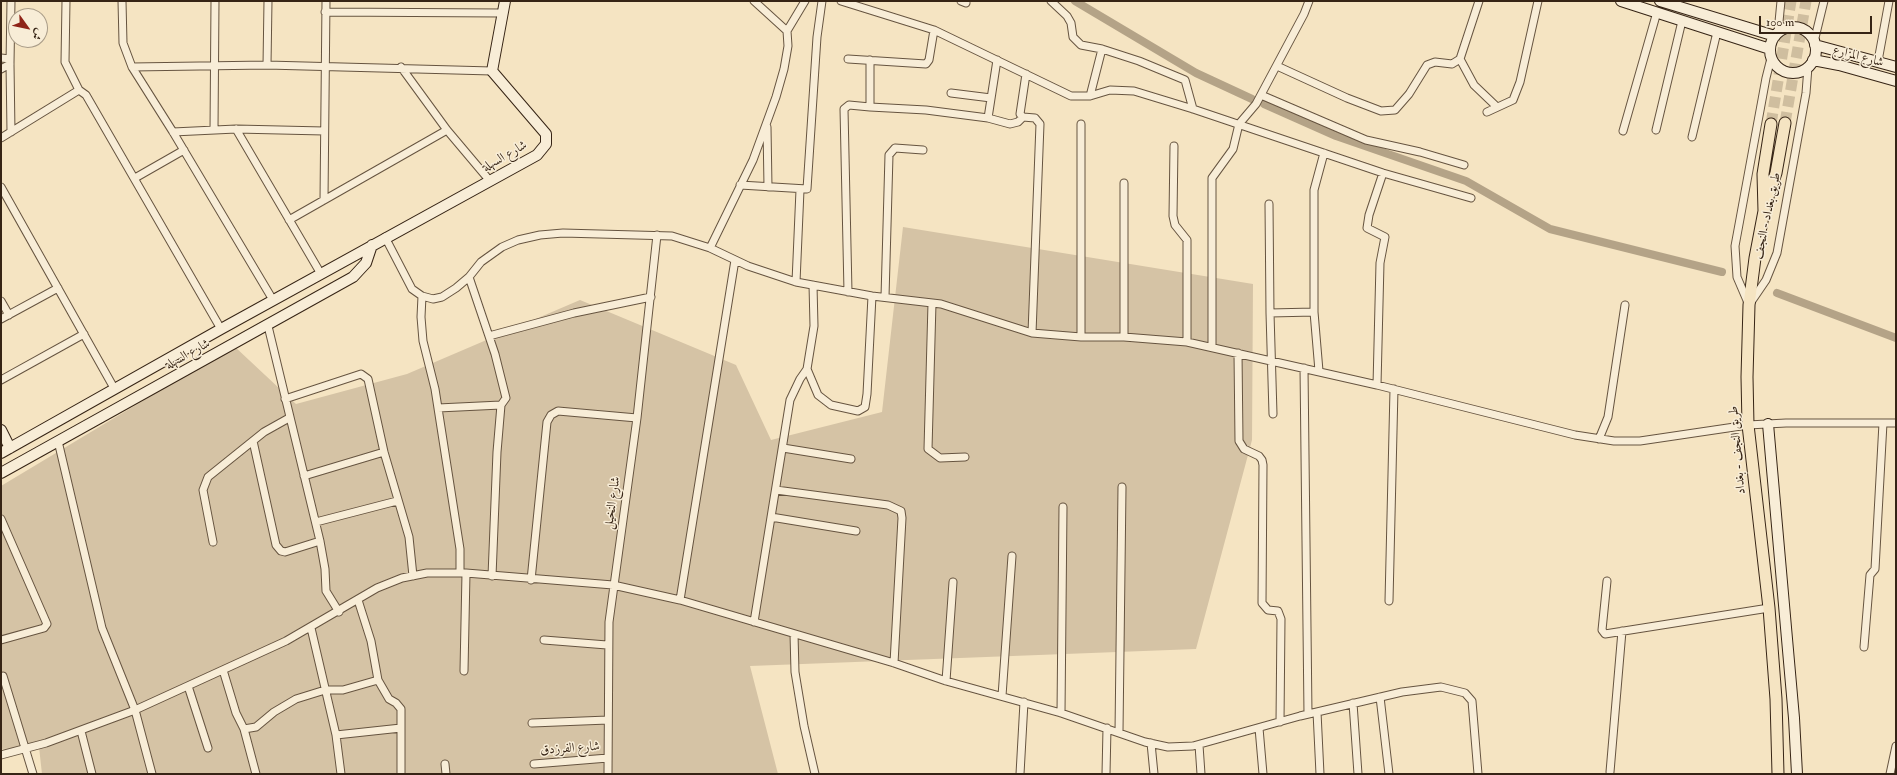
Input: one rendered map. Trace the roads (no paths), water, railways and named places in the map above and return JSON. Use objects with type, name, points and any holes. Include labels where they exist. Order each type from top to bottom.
[{"type":"main road","points":[[492,71],[505,1]]},
{"type":"main road","points":[[1621,1],[1716,32],[1771,53]]},
{"type":"main road","points":[[1660,1],[1777,34]]},
{"type":"main road","points":[[1787,28],[1796,28],[1805,31],[1814,43],[1810,63],[1800,72],[1785,71],[1777,66],[1771,53],[1777,34],[1787,28]]},
{"type":"main road","name":"شارع المزارع","points":[[1814,43],[1896,67]]},
{"type":"main road","name":"شارع المزارع","points":[[1810,63],[1839,64],[1896,81]]},
{"type":"main road","name":"شارع السهلة","points":[[6,450],[114,388],[372,245],[490,182],[537,154],[544,148],[546,139],[542,128],[492,71]]},
{"type":"main road","name":"طريق بغداد - النجف","points":[[1764,210],[1776,173],[1785,123]]},
{"type":"main road","name":"طريق النجف - بغداد","points":[[1771,124],[1763,174],[1764,210],[1755,258],[1749,305],[1747,361],[1748,425],[1769,608],[1776,699],[1778,774]]},
{"type":"main road","name":"شارع السهلة","points":[[1,473],[268,326],[353,277],[366,263],[372,245]]},
{"type":"main road","points":[[1768,424],[1794,718],[1797,774]]},
{"type":"main road","points":[[1,430],[6,450]]},
{"type":"street","points":[[11,1],[11,132]]},
{"type":"street","points":[[66,1],[65,62],[79,90],[86,96],[135,178],[221,329]]},
{"type":"street","points":[[122,1],[123,43],[132,67],[184,150],[273,300]]},
{"type":"street","points":[[214,130],[215,1]]},
{"type":"street","points":[[266,65],[268,1]]},
{"type":"street","points":[[324,200],[324,68],[326,1]]},
{"type":"street","points":[[754,1],[788,32]]},
{"type":"street","points":[[710,248],[752,160],[767,122],[784,69],[788,46],[788,32],[805,1]]},
{"type":"street","points":[[740,185],[807,190],[817,36],[822,1]]},
{"type":"street","points":[[841,1],[934,30],[1071,96],[1090,96],[1110,90],[1134,91],[1383,172],[1471,198]]},
{"type":"street","points":[[1051,1],[1071,23],[1073,37],[1081,45],[1102,49],[1160,68],[1185,80],[1193,109]]},
{"type":"street","points":[[1212,347],[1212,178],[1233,149],[1239,124],[1256,104],[1304,14],[1309,1]]},
{"type":"street","points":[[1277,66],[1347,98],[1381,111],[1395,110],[1409,94],[1427,65],[1434,62],[1452,64],[1460,59],[1479,1]]},
{"type":"street","points":[[1487,112],[1513,100],[1520,82],[1538,1]]},
{"type":"street","points":[[1777,34],[1781,1]]},
{"type":"street","points":[[1814,43],[1824,1]]},
{"type":"street","points":[[1878,61],[1889,1]]},
{"type":"street","points":[[325,12],[502,13]]},
{"type":"street","points":[[1623,131],[1657,12]]},
{"type":"street","points":[[1656,130],[1682,21]]},
{"type":"street","points":[[848,58],[926,64],[929,60],[934,30]]},
{"type":"street","points":[[1692,137],[1716,32]]},
{"type":"street","points":[[1090,96],[1102,49]]},
{"type":"street","name":"طريق بغداد - النجف","points":[[1749,305],[1737,277],[1735,246],[1771,53]]},
{"type":"street","points":[[1,58],[10,61]]},
{"type":"street","points":[[1460,59],[1474,85],[1497,108]]},
{"type":"street","points":[[870,60],[870,107]]},
{"type":"street","points":[[988,118],[996,60]]},
{"type":"street","points":[[1,69],[10,61]]},
{"type":"street","name":"طريق بغداد - النجف","points":[[1749,305],[1766,280],[1777,252],[1806,93],[1810,63]]},
{"type":"street","points":[[132,67],[266,65],[324,68],[401,67],[492,71]]},
{"type":"street","points":[[401,67],[447,130],[490,182]]},
{"type":"street","points":[[1022,117],[1019,111],[1026,74]]},
{"type":"street","points":[[1,138],[79,90]]},
{"type":"street","points":[[951,93],[991,98]]},
{"type":"street","points":[[1261,95],[1366,140],[1420,152],[1464,165]]},
{"type":"street","points":[[848,292],[844,109],[849,105],[926,110],[988,118],[1010,124],[1018,122],[1022,117]]},
{"type":"street","points":[[1022,117],[1036,118],[1040,124],[1032,333]]},
{"type":"street","points":[[767,122],[768,187]]},
{"type":"street","points":[[1081,124],[1081,337]]},
{"type":"street","points":[[173,132],[236,129],[324,131]]},
{"type":"street","points":[[236,129],[321,274]]},
{"type":"street","points":[[289,220],[447,130]]},
{"type":"street","points":[[1174,146],[1173,216],[1175,225],[1187,240],[1187,342]]},
{"type":"street","points":[[885,297],[888,155],[894,148],[923,150]]},
{"type":"street","points":[[135,178],[184,150]]},
{"type":"street","points":[[1319,371],[1314,312],[1314,190],[1324,153]]},
{"type":"street","points":[[1377,384],[1380,263],[1385,237],[1367,228],[1369,215],[1383,172]]},
{"type":"street","points":[[1124,183],[1124,337]]},
{"type":"street","points":[[1,187],[4,198],[58,288],[114,388]]},
{"type":"street","points":[[796,282],[800,190]]},
{"type":"street","points":[[1269,204],[1273,414]]},
{"type":"street","points":[[386,238],[412,289],[422,296],[433,299],[456,288],[469,277],[481,262],[502,247],[518,240],[563,233],[657,235],[680,238],[710,248],[735,260],[796,282],[813,286],[958,308],[1010,327],[1032,333],[1081,337],[1124,337],[1187,342],[1377,384],[1575,435],[1599,439],[1640,442],[1748,425],[1896,423]]},
{"type":"street","name":"شارع النخيل","points":[[608,774],[607,645],[613,586],[637,418],[657,235]]},
{"type":"street","points":[[680,600],[735,260]]},
{"type":"street","points":[[469,277],[489,336],[506,398],[501,405],[492,576]]},
{"type":"street","points":[[754,622],[790,400],[800,379],[807,369],[814,326],[813,286]]},
{"type":"street","points":[[1,319],[58,288]]},
{"type":"street","points":[[422,296],[421,317],[423,341],[438,408],[463,573],[464,671]]},
{"type":"street","points":[[807,369],[818,395],[831,404],[858,411],[865,407],[872,296]]},
{"type":"street","points":[[489,336],[574,313],[651,297]]},
{"type":"street","points":[[1,301],[9,315]]},
{"type":"street","points":[[932,303],[928,449],[940,458],[965,457]]},
{"type":"street","points":[[1599,439],[1608,417],[1625,306]]},
{"type":"street","points":[[1270,313],[1314,312]]},
{"type":"street","points":[[268,326],[289,418],[316,522],[325,569],[326,591],[339,612]]},
{"type":"street","points":[[1,380],[84,334]]},
{"type":"street","points":[[1238,353],[1239,441],[1244,449],[1259,456],[1263,465],[1262,603],[1268,610],[1278,611],[1281,619],[1280,722]]},
{"type":"street","points":[[1304,368],[1308,714]]},
{"type":"street","points":[[285,399],[361,374],[368,379],[384,452],[409,538],[413,576]]},
{"type":"street","points":[[1389,600],[1394,389]]},
{"type":"street","points":[[438,408],[501,405]]},
{"type":"street","points":[[531,580],[547,422],[551,414],[558,412],[637,418]]},
{"type":"street","points":[[213,542],[203,490],[208,477],[264,432],[289,418]]},
{"type":"street","points":[[1864,647],[1870,575],[1875,569],[1883,423]]},
{"type":"street","points":[[58,441],[102,628],[135,710],[152,774]]},
{"type":"street","points":[[253,441],[276,545],[281,551],[285,552],[320,541]]},
{"type":"street","points":[[783,448],[851,459]]},
{"type":"street","points":[[304,476],[384,452]]},
{"type":"street","points":[[1119,732],[1122,487]]},
{"type":"street","points":[[776,490],[888,505],[901,512],[902,518],[894,663]]},
{"type":"street","points":[[316,522],[397,501]]},
{"type":"street","points":[[1061,713],[1063,507]]},
{"type":"street","points":[[771,517],[856,531]]},
{"type":"street","points":[[1,519],[47,624],[44,628],[1,639]]},
{"type":"street","points":[[1002,696],[1012,556]]},
{"type":"street","points":[[1,754],[25,749],[81,731],[135,710],[224,670],[311,628],[377,588],[402,578],[427,573],[463,573],[613,586],[680,600],[1061,713],[1168,748],[1199,745],[1308,714],[1353,703],[1402,692],[1441,687],[1465,693],[1472,701],[1475,713],[1478,774]]},
{"type":"street","points":[[1607,581],[1602,632],[1605,634],[1769,608]]},
{"type":"street","points":[[946,680],[953,582]]},
{"type":"street","points":[[358,600],[371,641],[378,680],[389,699],[396,703],[401,709],[401,774]]},
{"type":"street","points":[[311,628],[336,735],[341,774]]},
{"type":"street","points":[[1610,772],[1622,631]]},
{"type":"street","points":[[794,634],[795,672],[804,726],[815,774]]},
{"type":"street","points":[[544,640],[607,645]]},
{"type":"street","points":[[224,670],[236,713],[244,729],[256,774]]},
{"type":"street","points":[[3,676],[33,774]]},
{"type":"street","points":[[244,729],[256,727],[274,712],[296,699],[325,690],[343,690],[378,680]]},
{"type":"street","points":[[188,686],[208,748]]},
{"type":"street","points":[[1380,697],[1389,774]]},
{"type":"street","points":[[1020,774],[1024,702]]},
{"type":"street","points":[[1353,703],[1358,774]]},
{"type":"street","points":[[1317,712],[1320,774]]},
{"type":"street","points":[[532,723],[608,720]]},
{"type":"street","points":[[336,735],[402,728]]},
{"type":"street","points":[[1106,774],[1107,728]]},
{"type":"street","points":[[1259,728],[1263,774]]},
{"type":"street","points":[[81,731],[92,774]]},
{"type":"street","points":[[1151,743],[1154,774]]},
{"type":"street","points":[[1199,745],[1201,774]]},
{"type":"street","points":[[1890,774],[1896,746]]},
{"type":"street","name":"شارع الفرزدق","points":[[534,764],[608,758]]},
{"type":"street","points":[[445,764],[446,774]]},
{"type":"waterway","points":[[1075,1],[1196,73],[1252,99]]},
{"type":"waterway","points":[[1264,104],[1336,136],[1466,181],[1550,229],[1722,272]]},
{"type":"waterway","points":[[1777,293],[1896,338]]},
{"type":"tunnel","points":[[1771,124],[1791,1]]},
{"type":"tunnel","points":[[1785,123],[1806,1]]}]
